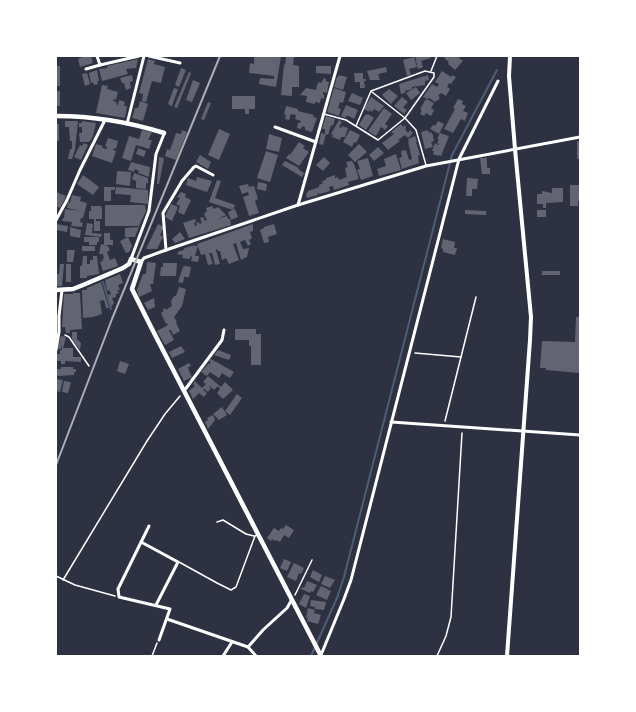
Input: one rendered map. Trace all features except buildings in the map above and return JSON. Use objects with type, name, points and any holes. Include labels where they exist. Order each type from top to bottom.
[{"type":"main road","points":[[56,116],[82,116],[164,133]]},
{"type":"main road","points":[[56,290],[73,289],[123,268],[129,264],[131,259],[141,262],[132,289],[320,655]]},
{"type":"street","points":[[97,56],[100,64]]},
{"type":"street","points":[[86,69],[139,56]]},
{"type":"street","points":[[128,124],[144,56]]},
{"type":"street","points":[[149,56],[180,63]]},
{"type":"street","points":[[298,205],[340,56]]},
{"type":"street","points":[[507,657],[531,317],[509,76],[510,56]]},
{"type":"street","points":[[320,655],[351,580],[459,159],[498,81]]},
{"type":"street","points":[[56,220],[105,120]]},
{"type":"street","points":[[275,127],[316,142]]},
{"type":"street","points":[[131,259],[149,211],[156,154],[164,133]]},
{"type":"street","points":[[141,262],[144,258],[166,250],[298,205],[426,166],[580,137]]},
{"type":"street","points":[[166,250],[163,213],[183,181],[196,166],[213,175]]},
{"type":"street","points":[[56,350],[62,290]]},
{"type":"street","points":[[185,393],[222,340],[224,330]]},
{"type":"street","points":[[390,422],[580,435]]},
{"type":"street","points":[[149,526],[118,589],[118,597],[170,609],[159,640]]},
{"type":"street","points":[[141,542],[178,562],[156,605]]},
{"type":"street","points":[[248,647],[287,608],[292,599]]},
{"type":"street","points":[[167,619],[248,647],[256,657]]},
{"type":"street","points":[[223,657],[232,642]]},
{"type":"lane","points":[[430,72],[436,56]]},
{"type":"lane","points":[[323,114],[341,118],[378,140],[405,118],[434,77],[434,73],[425,71],[370,90],[356,126]]},
{"type":"lane","points":[[370,90],[405,118],[417,134],[426,166]]},
{"type":"lane","points":[[178,562],[231,590],[236,587],[257,535],[246,534],[223,520],[217,522]]},
{"type":"path","points":[[444,425],[476,297]]},
{"type":"path","points":[[59,332],[69,337],[89,366]]},
{"type":"path","points":[[408,353],[461,357]]},
{"type":"path","points":[[63,580],[147,441],[179,397],[185,393]]},
{"type":"path","points":[[437,657],[451,617],[463,426]]},
{"type":"path","points":[[292,599],[312,560]]},
{"type":"path","points":[[56,576],[75,585],[118,597]]},
{"type":"path","points":[[152,657],[159,640]]},
{"type":"waterway","points":[[311,656],[344,577],[452,155],[497,70]]},
{"type":"waterway","points":[[103,282],[111,309]]},
{"type":"railway","points":[[56,465],[112,319],[220,56]]}]
